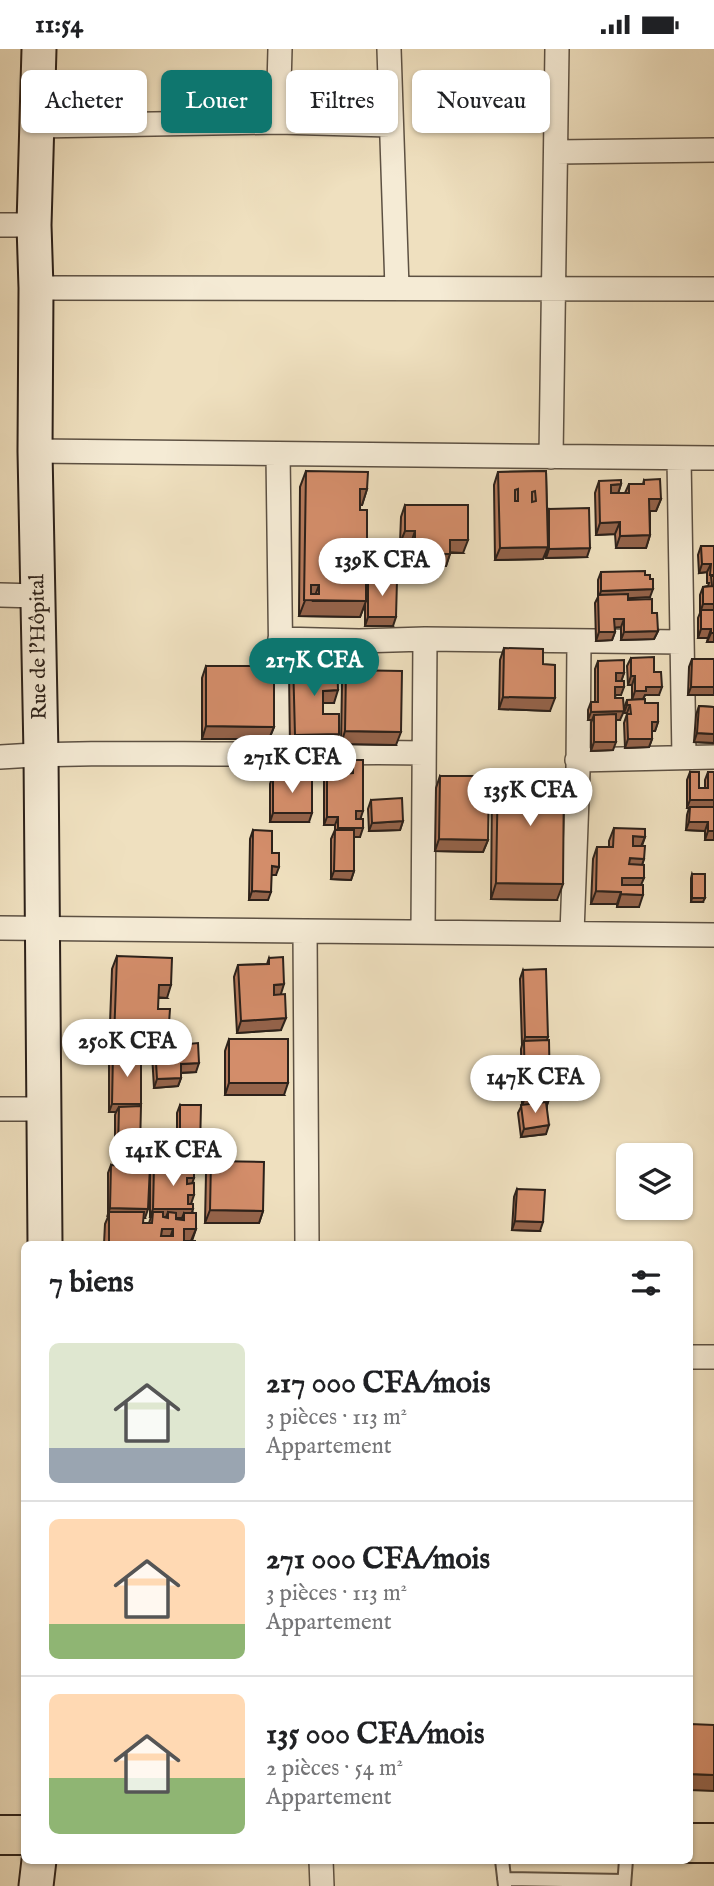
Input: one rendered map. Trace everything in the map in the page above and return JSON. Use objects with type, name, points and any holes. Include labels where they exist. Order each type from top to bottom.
[{"type":"highway","points":[[693,1843],[714,1843]]},
{"type":"main road","name":"Rue de l'Hôpital","points":[[38,70],[39,49]]},
{"type":"main road","name":"Rue de l'Hôpital","points":[[37,133],[34,225],[35,451],[41,754],[45,1241]]},
{"type":"main road","points":[[29,1864],[36,1886]]},
{"type":"street","points":[[278,122],[280,49]]},
{"type":"street","points":[[388,49],[389,70]]},
{"type":"street","points":[[551,457],[557,49]]},
{"type":"street","points":[[147,124],[286,122]]},
{"type":"street","points":[[390,133],[397,288]]},
{"type":"street","points":[[555,152],[714,150]]},
{"type":"street","points":[[0,225],[34,225]]},
{"type":"street","points":[[36,288],[714,289]]},
{"type":"street","points":[[35,451],[714,458]]},
{"type":"street","points":[[278,454],[282,754]]},
{"type":"street","points":[[679,458],[684,757]]},
{"type":"street","points":[[0,595],[38,596]]},
{"type":"street","points":[[280,639],[682,642]]},
{"type":"street","points":[[423,932],[425,639]]},
{"type":"street","points":[[572,933],[579,641]]},
{"type":"street","points":[[0,757],[41,754],[282,754],[359,751],[424,753]]},
{"type":"street","points":[[577,760],[714,757]]},
{"type":"street","points":[[0,928],[714,935]]},
{"type":"street","points":[[305,931],[307,1241]]},
{"type":"street","points":[[0,1109],[43,1108]]},
{"type":"street","points":[[693,1357],[714,1357]]},
{"type":"street","points":[[321,1864],[321,1886]]},
{"type":"lane","points":[[502,1864],[504,1882],[624,1883],[626,1864]]},
{"type":"building","points":[[306,471],[368,472],[367,489],[360,489],[360,510],[367,510],[367,552],[359,552],[359,581],[366,581],[366,601],[304,600]],"holes":[[[333,567],[340,567],[340,579],[333,579]],[[311,585],[319,585],[319,594],[311,594]]]},
{"type":"building","points":[[546,471],[548,547],[500,548],[498,472]],"holes":[[[518,489],[518,501],[515,501],[515,490]],[[535,491],[536,501],[532,502],[532,492]]]},
{"type":"building","points":[[660,479],[661,499],[649,499],[650,535],[620,536],[620,522],[600,523],[599,481],[621,480],[621,484],[611,485],[611,493],[629,493],[629,484],[644,484],[644,480]]},
{"type":"building","points":[[405,505],[468,505],[468,540],[450,540],[450,554],[415,554],[415,531],[405,531]]},
{"type":"building","points":[[589,508],[590,548],[549,549],[549,509]]},
{"type":"building","points":[[701,546],[714,546],[714,575],[710,575],[711,564],[702,564]]},
{"type":"building","points":[[645,571],[645,575],[650,575],[650,579],[653,579],[653,589],[601,591],[601,572]]},
{"type":"building","points":[[711,576],[714,576],[714,604],[703,604],[703,587],[712,586]]},
{"type":"building","points":[[368,580],[397,580],[396,617],[368,617]]},
{"type":"building","points":[[628,594],[628,600],[652,599],[652,613],[657,613],[658,631],[624,632],[624,619],[614,619],[615,632],[599,632],[598,595]]},
{"type":"building","points":[[701,610],[714,610],[714,633],[711,633],[711,629],[701,629]]},
{"type":"building","points":[[504,648],[543,649],[543,664],[555,665],[555,698],[503,697]]},
{"type":"building","points":[[654,657],[654,672],[661,672],[662,687],[646,687],[646,691],[635,691],[635,676],[631,676],[631,658]]},
{"type":"building","points":[[337,658],[338,690],[323,691],[323,714],[339,714],[339,734],[295,735],[293,660],[313,659],[314,679],[321,679],[321,663],[329,663],[329,659]]},
{"type":"building","points":[[692,659],[714,659],[714,687],[691,687]]},
{"type":"building","points":[[624,660],[624,673],[616,673],[616,681],[624,681],[624,687],[615,687],[615,698],[623,698],[624,711],[591,712],[591,702],[598,702],[598,661]]},
{"type":"building","points":[[206,666],[274,666],[274,727],[206,726]]},
{"type":"building","points":[[346,670],[402,671],[401,732],[345,731]]},
{"type":"building","points":[[645,699],[645,703],[658,703],[658,722],[652,722],[652,739],[628,739],[627,714],[631,714],[627,700]]},
{"type":"building","points":[[699,706],[714,707],[714,734],[697,733]]},
{"type":"building","points":[[616,714],[616,742],[594,742],[594,715]]},
{"type":"building","points":[[353,760],[363,760],[363,811],[356,811],[356,819],[363,819],[363,828],[338,828],[338,817],[327,817],[327,770],[353,773]]},
{"type":"building","points":[[498,771],[564,772],[563,884],[496,883]]},
{"type":"building","points":[[690,772],[699,772],[699,788],[708,788],[708,772],[714,772],[714,800],[690,800]]},
{"type":"building","points":[[273,775],[289,775],[289,779],[312,779],[312,813],[273,813]]},
{"type":"building","points":[[440,776],[489,776],[488,840],[439,839]]},
{"type":"building","points":[[402,798],[403,821],[372,823],[371,800]]},
{"type":"building","points":[[690,807],[714,807],[714,831],[708,831],[708,822],[689,822]]},
{"type":"building","points":[[614,828],[645,829],[645,837],[633,836],[633,846],[645,846],[644,859],[630,858],[629,864],[644,865],[644,878],[622,878],[622,885],[643,885],[643,895],[596,891],[597,847],[613,847]]},
{"type":"building","points":[[253,830],[272,831],[272,853],[279,853],[279,867],[272,866],[271,892],[252,891]]},
{"type":"building","points":[[335,830],[354,830],[354,871],[334,871]]},
{"type":"building","points":[[692,874],[705,874],[705,898],[692,898]]},
{"type":"building","points":[[117,956],[172,958],[171,985],[159,985],[158,1009],[170,1009],[168,1038],[114,1039]]},
{"type":"building","points":[[283,957],[284,984],[274,985],[274,995],[285,994],[286,1018],[241,1021],[238,965],[269,964],[269,958]]},
{"type":"building","points":[[546,969],[548,1037],[525,1037],[523,970]]},
{"type":"building","points":[[229,1039],[288,1039],[288,1083],[229,1083]]},
{"type":"building","points":[[549,1040],[550,1096],[525,1097],[524,1041]]},
{"type":"building","points":[[198,1043],[199,1063],[181,1064],[181,1078],[157,1079],[155,1046],[176,1044],[177,1050],[189,1050],[189,1044]]},
{"type":"building","points":[[113,1053],[141,1053],[141,1104],[112,1104]]},
{"type":"building","points":[[546,1102],[549,1125],[524,1129],[521,1105]]},
{"type":"building","points":[[180,1105],[201,1105],[200,1148],[180,1148]]},
{"type":"building","points":[[141,1106],[140,1148],[118,1148],[119,1107]]},
{"type":"building","points":[[211,1161],[264,1162],[263,1211],[210,1210]]},
{"type":"building","points":[[111,1165],[150,1166],[148,1209],[110,1208]]},
{"type":"building","points":[[154,1166],[168,1166],[168,1172],[175,1172],[175,1166],[194,1166],[194,1178],[187,1178],[187,1184],[194,1183],[194,1195],[188,1195],[188,1204],[193,1204],[193,1209],[153,1209]]},
{"type":"building","points":[[517,1189],[545,1190],[543,1222],[515,1221]]},
{"type":"building","points":[[109,1212],[144,1212],[143,1223],[152,1223],[153,1212],[163,1212],[163,1217],[168,1218],[168,1212],[176,1213],[176,1219],[184,1220],[184,1213],[196,1213],[196,1229],[184,1229],[184,1241],[109,1241]],"holes":[[[162,1229],[173,1229],[173,1236],[161,1236]]]},
{"type":"building","points":[[693,1724],[714,1725],[714,1775],[693,1774]]}]
